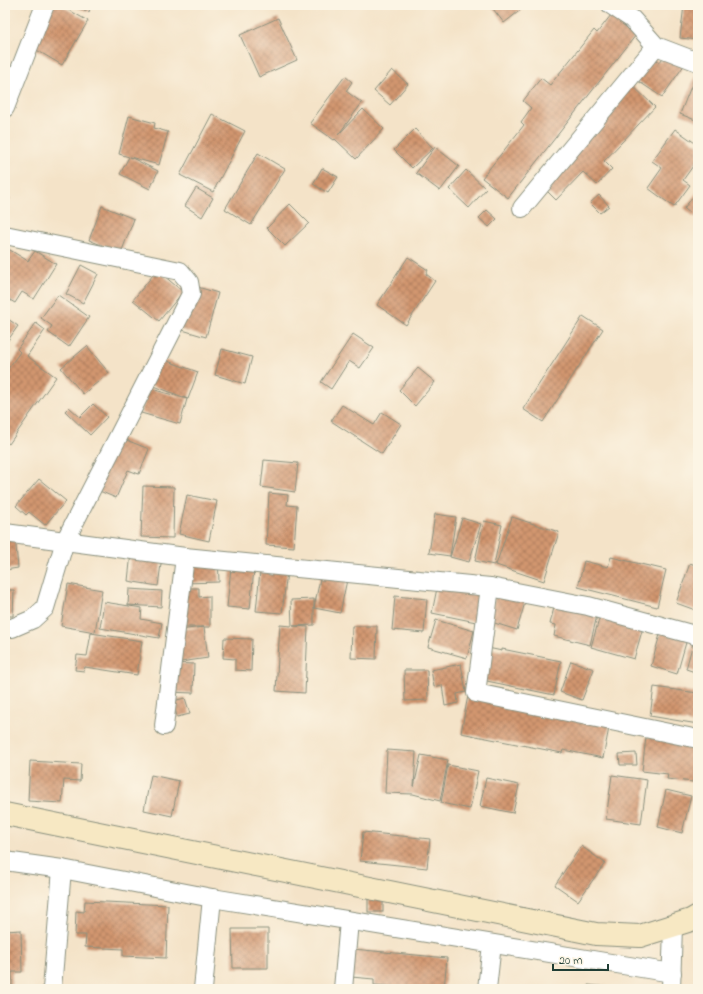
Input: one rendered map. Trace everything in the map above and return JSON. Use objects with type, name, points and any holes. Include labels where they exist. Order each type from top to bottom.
[{"type":"street","points":[[5,108],[44,5]]},
{"type":"street","points":[[611,5],[632,19],[656,46],[698,62]]},
{"type":"street","points":[[522,208],[656,46]]},
{"type":"street","points":[[5,235],[180,272],[189,282],[191,294],[64,541],[45,608],[33,620],[12,628],[5,628]]},
{"type":"street","points":[[5,533],[185,557],[490,587],[588,606],[698,636]]},
{"type":"street","points":[[164,726],[185,557]]},
{"type":"street","points":[[490,587],[476,693],[698,739]]},
{"type":"street","points":[[5,814],[596,934],[640,936],[673,926],[698,916]]},
{"type":"street","points":[[5,860],[62,869],[212,898],[492,944],[671,981],[673,926]]},
{"type":"street","points":[[52,989],[62,869]]},
{"type":"street","points":[[203,989],[212,898]]},
{"type":"street","points":[[343,989],[349,921]]},
{"type":"street","points":[[487,989],[492,944]]},
{"type":"building","points":[[51,5],[60,5],[88,21],[62,65],[28,45]]},
{"type":"building","points":[[71,5],[91,5],[89,12]]},
{"type":"building","points":[[490,5],[527,5],[504,23]]},
{"type":"building","points":[[684,5],[698,5],[698,40],[680,38]]},
{"type":"building","points":[[611,15],[636,35],[508,198],[482,178],[524,125],[521,122],[531,108],[523,101],[541,78],[550,85],[594,30],[597,33]]},
{"type":"building","points":[[278,18],[297,60],[259,77],[240,35]]},
{"type":"building","points":[[669,49],[687,61],[662,97],[635,79],[650,56],[660,62]]},
{"type":"building","points":[[698,69],[698,121],[680,114]]},
{"type":"building","points":[[392,70],[408,84],[390,105],[374,91]]},
{"type":"building","points":[[345,76],[352,82],[346,91],[362,103],[338,135],[363,109],[384,129],[356,159],[335,139],[334,140],[310,123]]},
{"type":"building","points":[[629,82],[655,107],[604,161],[612,169],[597,185],[583,172],[556,200],[540,184]]},
{"type":"building","points":[[212,114],[245,131],[213,192],[180,175]]},
{"type":"building","points":[[129,116],[155,123],[154,128],[168,132],[159,165],[130,157],[158,171],[150,189],[120,174],[129,157],[119,154]]},
{"type":"building","points":[[415,129],[433,148],[412,168],[394,150]]},
{"type":"building","points":[[675,129],[698,145],[698,159],[683,180],[690,185],[674,207],[648,188],[662,168],[652,161]]},
{"type":"building","points":[[435,147],[459,166],[440,191],[416,173]]},
{"type":"building","points":[[258,153],[285,169],[251,225],[225,209]]},
{"type":"building","points":[[322,168],[338,177],[328,193],[313,184]]},
{"type":"building","points":[[466,170],[486,189],[469,208],[449,189]]},
{"type":"building","points":[[196,188],[213,198],[202,217],[185,206]]},
{"type":"building","points":[[698,191],[698,212],[694,217],[684,208]]},
{"type":"building","points":[[599,195],[609,206],[600,213],[590,203]]},
{"type":"building","points":[[5,197],[10,198],[5,211]]},
{"type":"building","points":[[290,204],[309,223],[285,246],[267,228]]},
{"type":"building","points":[[102,206],[134,219],[121,253],[89,240]]},
{"type":"building","points":[[487,210],[497,219],[489,227],[479,218]]},
{"type":"building","points":[[5,247],[28,261],[35,251],[56,264],[34,299],[22,292],[15,303],[5,297]]},
{"type":"building","points":[[408,257],[428,270],[426,274],[435,281],[406,325],[377,305]]},
{"type":"building","points":[[81,265],[98,274],[83,303],[66,294]]},
{"type":"building","points":[[157,270],[182,291],[184,283],[218,293],[206,337],[172,327],[182,293],[159,321],[133,300]]},
{"type":"building","points":[[58,295],[89,317],[69,347],[48,332],[52,326],[41,318]]},
{"type":"building","points":[[583,316],[603,329],[543,422],[523,409]]},
{"type":"building","points":[[8,319],[18,326],[6,343],[5,322]]},
{"type":"building","points":[[36,323],[45,330],[27,356],[56,377],[9,444],[5,441],[5,373],[20,352],[17,349]]},
{"type":"building","points":[[353,334],[374,348],[360,368],[349,361],[331,389],[321,382]]},
{"type":"building","points":[[87,346],[109,373],[83,394],[61,368]]},
{"type":"building","points":[[222,349],[252,357],[245,384],[215,375]]},
{"type":"building","points":[[159,358],[198,372],[188,399],[149,384]]},
{"type":"building","points":[[418,368],[435,382],[415,406],[399,390]]},
{"type":"building","points":[[148,388],[187,399],[180,424],[141,413]]},
{"type":"building","points":[[93,404],[107,417],[90,435],[65,411],[69,407],[80,417]]},
{"type":"building","points":[[342,405],[374,425],[382,412],[401,424],[382,454],[331,421]]},
{"type":"building","points":[[111,434],[149,449],[139,474],[128,470],[116,498],[90,487]]},
{"type":"building","points":[[264,460],[298,463],[295,492],[261,487]]},
{"type":"building","points":[[39,479],[66,501],[45,525],[29,512],[26,515],[16,506]]},
{"type":"building","points":[[143,486],[174,487],[173,538],[141,537]]},
{"type":"building","points":[[269,493],[288,495],[287,505],[297,506],[294,547],[266,545]]},
{"type":"building","points":[[187,495],[217,501],[209,541],[179,534]]},
{"type":"building","points":[[435,514],[456,517],[450,556],[429,553]]},
{"type":"building","points":[[512,517],[559,532],[544,581],[496,565]]},
{"type":"building","points":[[462,518],[481,524],[469,562],[450,557]]},
{"type":"building","points":[[484,521],[502,525],[494,565],[475,561]]},
{"type":"building","points":[[15,535],[18,568],[5,570],[5,536]]},
{"type":"building","points":[[131,553],[162,557],[158,586],[128,581]]},
{"type":"building","points":[[218,555],[219,582],[183,583],[182,556]]},
{"type":"building","points":[[232,557],[255,559],[250,609],[227,607]]},
{"type":"building","points":[[611,557],[666,570],[657,607],[578,587],[584,561],[608,567]]},
{"type":"building","points":[[261,561],[288,564],[282,613],[256,611]]},
{"type":"building","points":[[690,563],[698,566],[698,611],[676,603]]},
{"type":"building","points":[[322,569],[348,575],[340,613],[314,608]]},
{"type":"building","points":[[439,578],[483,587],[476,622],[432,613]]},
{"type":"building","points":[[499,583],[528,592],[517,630],[488,621]]},
{"type":"building","points":[[68,584],[102,590],[95,632],[61,626]]},
{"type":"building","points":[[178,588],[199,588],[199,597],[210,596],[210,627],[170,627]]},
{"type":"building","points":[[129,589],[162,591],[161,607],[128,605]]},
{"type":"building","points":[[5,590],[14,590],[13,616],[5,616]]},
{"type":"building","points":[[557,595],[599,607],[590,645],[554,636],[556,625],[550,624]]},
{"type":"building","points":[[395,596],[427,599],[424,633],[392,630]]},
{"type":"building","points":[[314,599],[314,625],[293,626],[308,627],[305,693],[276,691],[280,625],[292,626],[291,600]]},
{"type":"building","points":[[104,602],[142,608],[141,619],[162,623],[159,638],[100,628]]},
{"type":"building","points":[[602,609],[644,624],[634,659],[591,647]]},
{"type":"building","points":[[436,620],[474,631],[467,658],[428,647]]},
{"type":"building","points":[[663,624],[689,632],[677,674],[651,666]]},
{"type":"building","points":[[8,626],[8,654],[5,654],[5,627]]},
{"type":"building","points":[[352,626],[377,626],[376,659],[351,658]]},
{"type":"building","points":[[204,627],[208,658],[174,663],[170,631]]},
{"type":"building","points":[[696,632],[698,633],[698,673],[686,669]]},
{"type":"building","points":[[91,633],[142,641],[137,675],[85,667],[84,671],[75,670],[77,655],[87,656]]},
{"type":"building","points":[[224,638],[252,639],[251,671],[235,670],[235,659],[223,658]]},
{"type":"building","points":[[488,648],[502,651],[502,649],[561,661],[554,695],[482,680]]},
{"type":"building","points":[[571,661],[594,669],[582,700],[560,692]]},
{"type":"building","points":[[170,663],[194,664],[193,693],[169,692]]},
{"type":"building","points":[[461,664],[466,692],[457,694],[458,703],[445,706],[442,685],[434,687],[431,670]]},
{"type":"building","points":[[404,670],[427,670],[428,700],[405,701]]},
{"type":"building","points":[[654,687],[698,693],[698,724],[650,716]]},
{"type":"building","points":[[469,690],[611,718],[603,758],[563,750],[562,753],[461,733]]},
{"type":"building","points":[[185,698],[190,714],[177,717],[173,701]]},
{"type":"building","points":[[646,737],[698,743],[693,782],[667,779],[668,774],[642,771]]},
{"type":"building","points":[[387,750],[416,752],[414,787],[421,755],[448,760],[440,801],[413,794],[385,793]]},
{"type":"building","points":[[636,753],[637,765],[620,765],[619,754]]},
{"type":"building","points":[[30,761],[81,764],[80,781],[64,780],[62,803],[28,801]]},
{"type":"building","points":[[448,765],[478,771],[470,809],[441,803]]},
{"type":"building","points":[[151,775],[179,781],[172,816],[144,810]]},
{"type":"building","points":[[612,775],[647,780],[641,824],[606,819]]},
{"type":"building","points":[[486,778],[519,785],[513,813],[480,806]]},
{"type":"building","points":[[666,790],[691,796],[682,833],[658,827]]},
{"type":"building","points":[[363,832],[430,839],[427,868],[360,861]]},
{"type":"building","points":[[581,846],[605,863],[578,901],[555,885]]},
{"type":"building","points":[[368,898],[383,898],[383,912],[368,912]]},
{"type":"building","points":[[85,901],[168,905],[166,958],[123,956],[123,949],[85,947],[86,935],[75,935],[76,911],[84,912]]},
{"type":"building","points":[[232,929],[268,929],[268,968],[233,968]]},
{"type":"building","points":[[21,930],[22,972],[12,972],[12,989],[5,989],[5,931]]},
{"type":"building","points":[[353,949],[447,958],[444,989],[397,989],[397,987],[374,985],[374,979],[351,977]]},
{"type":"building","points":[[588,985],[618,988],[618,989],[587,989]]}]
